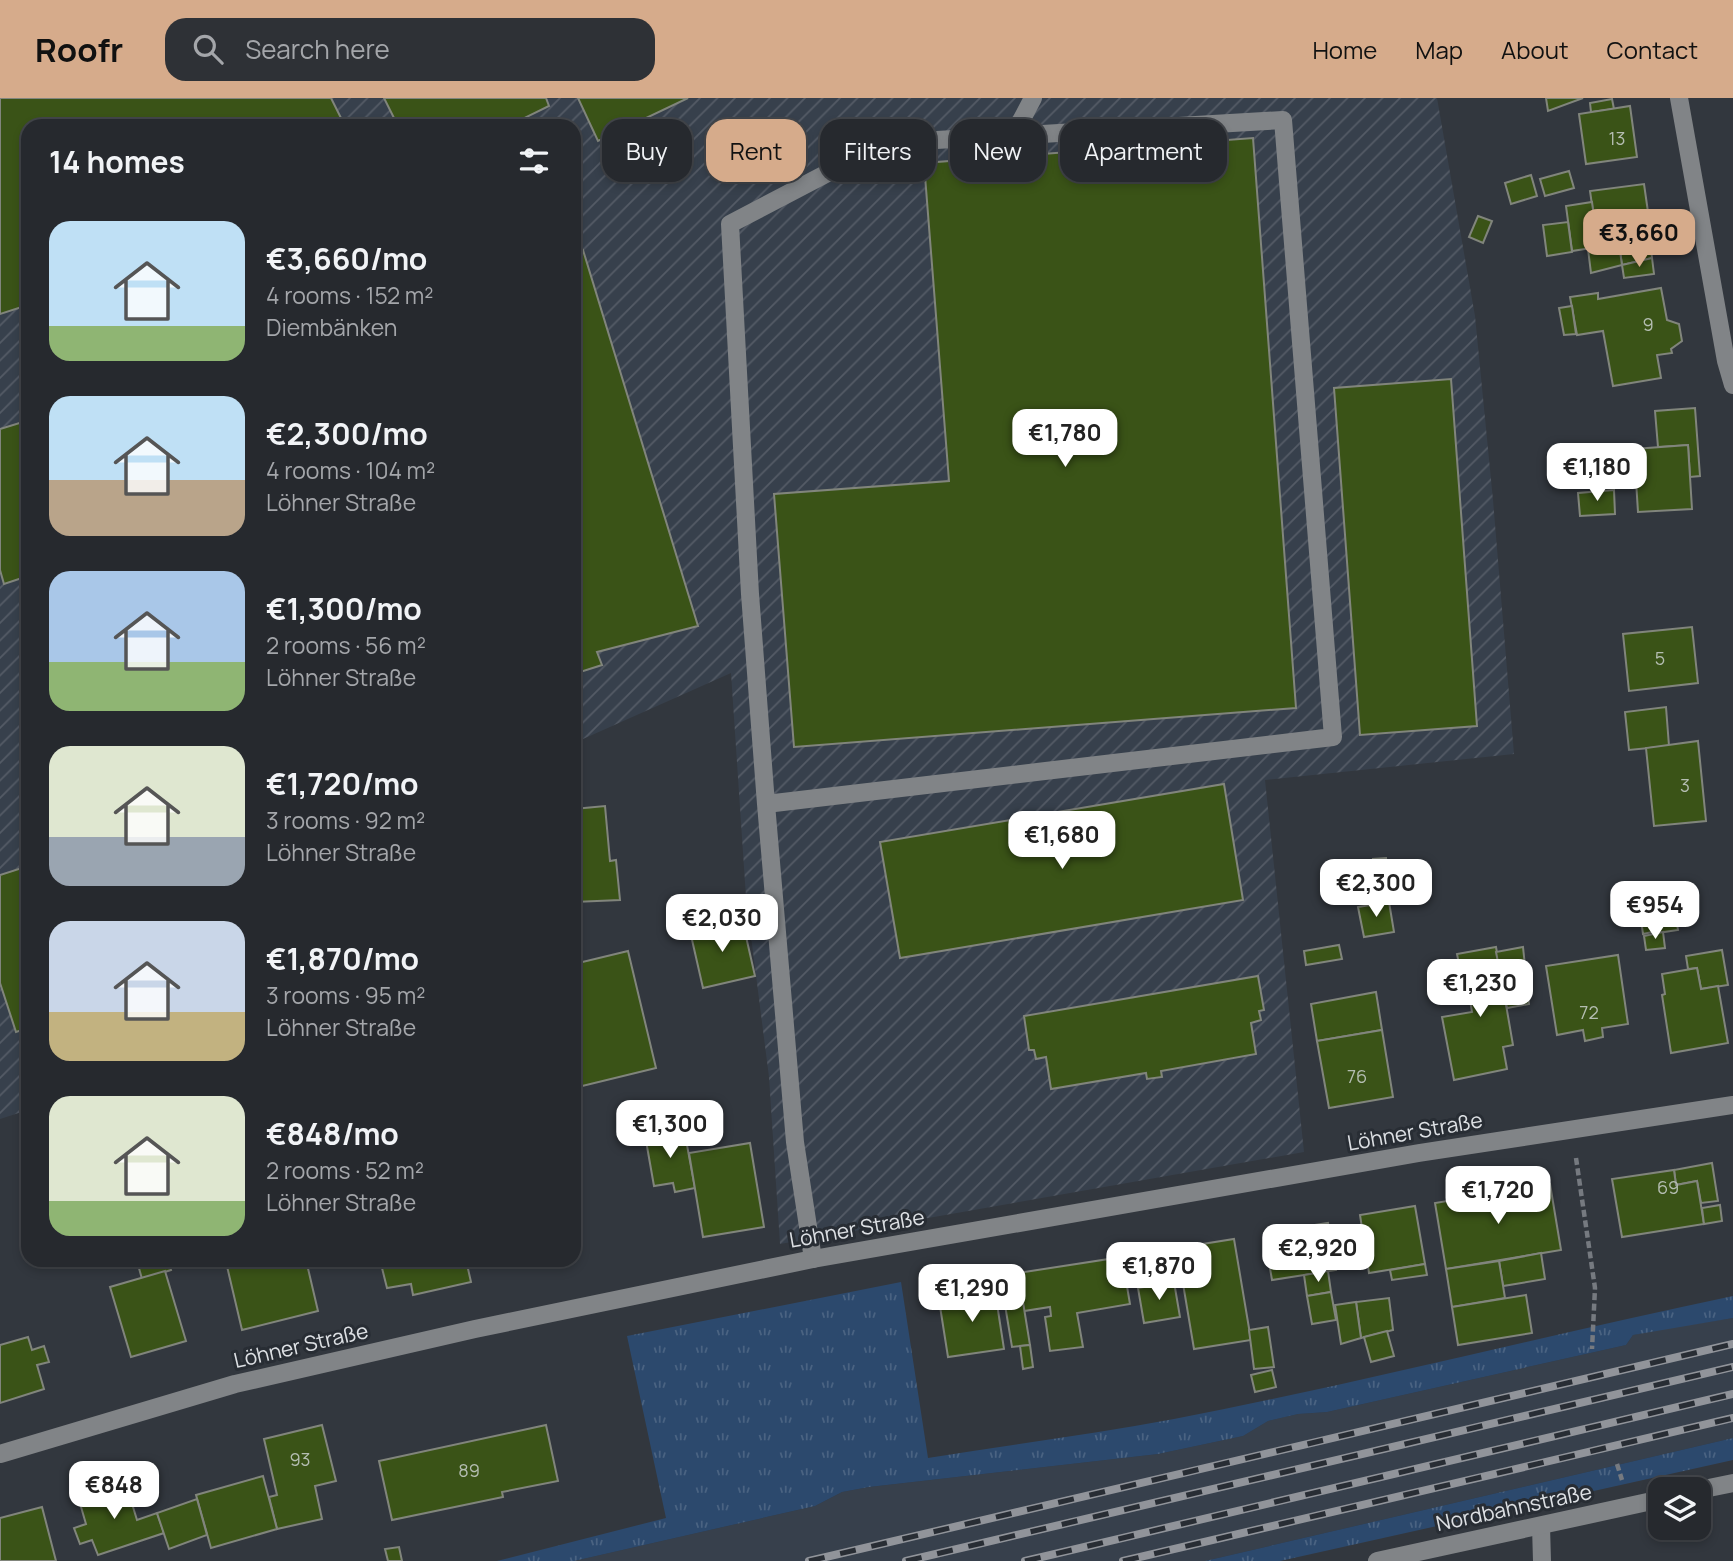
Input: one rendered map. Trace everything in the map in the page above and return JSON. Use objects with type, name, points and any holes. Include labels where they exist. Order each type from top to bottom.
[{"type":"street","points":[[1022,119],[1033,98]]},
{"type":"street","points":[[1679,98],[1726,361],[1733,385]]},
{"type":"street","points":[[766,804],[1333,737],[1283,120],[1046,134]]},
{"type":"street","points":[[813,1259],[795,1142],[766,804],[750,594],[730,223],[885,143],[950,139]]},
{"type":"street","name":"Löhner Straße","points":[[0,1454],[235,1384],[475,1329],[813,1259],[1419,1153],[1733,1105]]},
{"type":"street","points":[[1711,1488],[1733,1483]]},
{"type":"street","name":"Nordbahnstraße","points":[[1377,1561],[1648,1502]]},
{"type":"street","points":[[1541,1526],[1542,1561]]},
{"type":"path","points":[[1572,1129],[1595,1287],[1592,1349]]},
{"type":"shaded area","points":[[0,98],[1437,98],[1475,316],[1514,754],[1265,780],[1304,1152],[780,1244],[769,1077],[746,897],[731,673],[581,740],[581,119],[21,119],[21,1112],[0,1119]]},
{"type":"shaded area","points":[[1733,1318],[1733,1438],[1205,1561],[574,1561],[815,1506],[842,1492],[869,1487],[1158,1454],[1243,1436],[1268,1421],[1298,1414],[1327,1412],[1626,1345],[1633,1335]]},
{"type":"green space","points":[[901,1282],[928,1458],[1113,1430],[1244,1405],[1733,1296],[1733,1318],[1633,1335],[1626,1345],[1327,1412],[1298,1414],[1268,1421],[1243,1436],[1158,1454],[869,1487],[842,1492],[815,1506],[574,1561],[497,1561],[666,1518],[627,1336]]},
{"type":"green space","points":[[1733,1438],[1733,1460],[1280,1561],[1205,1561]]},
{"type":"building","points":[[0,98],[331,98],[342,119],[21,119],[21,307],[0,314]]},
{"type":"building","points":[[384,98],[546,98],[549,106],[522,119],[394,119]]},
{"type":"building","points":[[578,98],[688,98],[644,119],[602,119],[602,139],[598,141]]},
{"type":"building","points":[[1546,98],[1583,98],[1548,111]]},
{"type":"building","points":[[1612,99],[1614,109],[1591,112],[1590,103]]},
{"type":"building","points":[[1630,106],[1637,157],[1586,164],[1579,114]]},
{"type":"building","points":[[1253,138],[1296,708],[794,747],[774,494],[949,481],[925,182],[936,182],[936,162],[950,161],[950,182],[1046,182],[1046,154],[1060,153],[1060,182],[1227,182],[1227,140]]},
{"type":"building","points":[[1569,171],[1574,188],[1545,196],[1540,179]]},
{"type":"building","points":[[1531,175],[1537,196],[1511,204],[1505,183]]},
{"type":"building","points":[[1644,184],[1652,240],[1598,247],[1590,191]]},
{"type":"building","points":[[1592,202],[1598,247],[1572,251],[1566,206]]},
{"type":"building","points":[[1478,216],[1492,221],[1483,243],[1469,237]]},
{"type":"building","points":[[1568,222],[1572,252],[1547,256],[1543,225]]},
{"type":"building","points":[[1650,240],[1652,258],[1622,265],[1619,244]]},
{"type":"building","points":[[1619,244],[1622,265],[1591,273],[1588,249]]},
{"type":"building","points":[[581,250],[698,626],[597,652],[602,665],[581,672]]},
{"type":"building","points":[[1652,258],[1654,274],[1624,278],[1622,265]]},
{"type":"building","points":[[1661,288],[1667,320],[1679,324],[1682,341],[1671,349],[1672,353],[1657,355],[1661,378],[1613,386],[1603,331],[1577,335],[1570,297],[1598,293],[1598,299]]},
{"type":"building","points":[[1572,306],[1576,334],[1564,335],[1559,308]]},
{"type":"building","points":[[1451,379],[1477,726],[1360,735],[1334,388]]},
{"type":"building","points":[[1695,408],[1700,476],[1690,477],[1688,445],[1658,447],[1655,411]]},
{"type":"building","points":[[21,423],[21,578],[4,584],[0,570],[0,429]]},
{"type":"building","points":[[1688,445],[1692,509],[1638,512],[1634,449]]},
{"type":"building","points":[[1614,490],[1615,514],[1580,516],[1578,493]]},
{"type":"building","points":[[1692,627],[1698,683],[1629,691],[1623,634]]},
{"type":"building","points":[[1666,707],[1669,746],[1629,750],[1625,712]]},
{"type":"building","points":[[1698,741],[1706,821],[1654,826],[1646,748]]},
{"type":"building","points":[[1224,784],[1243,900],[900,958],[880,842]]},
{"type":"building","points":[[605,806],[610,861],[616,860],[620,900],[581,902],[581,808]]},
{"type":"building","points":[[1386,858],[1389,880],[1375,882],[1373,859]]},
{"type":"building","points":[[21,868],[21,1030],[16,1032],[0,983],[0,875]]},
{"type":"building","points":[[1389,902],[1394,932],[1364,937],[1358,907]]},
{"type":"building","points":[[1674,906],[1678,930],[1657,933],[1654,909]]},
{"type":"building","points":[[1655,918],[1657,931],[1643,934],[1641,920]]},
{"type":"building","points":[[742,919],[755,976],[703,988],[690,931]]},
{"type":"building","points":[[1663,932],[1665,948],[1646,950],[1644,936]]},
{"type":"building","points":[[1339,945],[1342,959],[1306,965],[1304,951]]},
{"type":"building","points":[[1496,947],[1513,1045],[1503,1047],[1507,1069],[1454,1080],[1442,1017],[1472,1012],[1468,988],[1464,989],[1457,954]]},
{"type":"building","points":[[1523,947],[1529,1004],[1507,1008],[1496,952]]},
{"type":"building","points":[[1722,950],[1728,985],[1701,989],[1697,968],[1688,969],[1686,956]]},
{"type":"building","points":[[628,951],[656,1068],[581,1086],[581,962]]},
{"type":"building","points":[[1618,955],[1628,1024],[1602,1028],[1603,1037],[1585,1041],[1583,1030],[1557,1035],[1546,966]]},
{"type":"building","points":[[1697,968],[1701,989],[1718,986],[1728,1043],[1671,1053],[1662,995],[1665,994],[1662,974]]},
{"type":"building","points":[[1258,976],[1264,1010],[1259,1011],[1261,1020],[1251,1023],[1256,1054],[1161,1071],[1162,1077],[1147,1079],[1146,1073],[1051,1089],[1046,1057],[1036,1059],[1034,1050],[1029,1050],[1024,1016]]},
{"type":"building","points":[[1376,992],[1382,1030],[1317,1041],[1311,1004]]},
{"type":"building","points":[[1382,1030],[1393,1097],[1329,1108],[1317,1041]]},
{"type":"building","points":[[684,1129],[695,1188],[675,1192],[673,1183],[654,1186],[645,1135]]},
{"type":"building","points":[[750,1143],[764,1227],[703,1237],[689,1153]]},
{"type":"building","points":[[1712,1163],[1718,1201],[1701,1203],[1697,1181],[1676,1185],[1674,1170]]},
{"type":"building","points":[[1674,1170],[1676,1185],[1697,1181],[1704,1224],[1622,1237],[1612,1179]]},
{"type":"building","points":[[1550,1184],[1561,1250],[1446,1269],[1435,1203]]},
{"type":"building","points":[[1720,1205],[1722,1221],[1704,1224],[1702,1208]]},
{"type":"building","points":[[1415,1206],[1425,1264],[1369,1273],[1360,1215]]},
{"type":"building","points":[[1328,1223],[1336,1270],[1272,1280],[1264,1233]]},
{"type":"building","points":[[1234,1239],[1251,1340],[1194,1349],[1177,1248]]},
{"type":"building","points":[[1541,1253],[1545,1279],[1503,1286],[1499,1261]]},
{"type":"building","points":[[1122,1257],[1130,1304],[1077,1313],[1083,1347],[1050,1351],[1045,1317],[1051,1316],[1050,1307],[1024,1311],[1018,1273]]},
{"type":"building","points":[[1499,1261],[1505,1298],[1452,1307],[1446,1269]]},
{"type":"building","points":[[1425,1264],[1427,1275],[1392,1280],[1390,1270]]},
{"type":"building","points":[[139,1267],[170,1267],[171,1270],[142,1279]]},
{"type":"building","points":[[227,1267],[308,1267],[318,1311],[242,1330]]},
{"type":"building","points":[[382,1267],[468,1267],[471,1282],[413,1295],[411,1284],[387,1288]]},
{"type":"building","points":[[165,1271],[186,1341],[131,1357],[110,1287]]},
{"type":"building","points":[[1328,1271],[1331,1292],[1307,1296],[1304,1275]]},
{"type":"building","points":[[1174,1282],[1180,1317],[1144,1323],[1138,1288]]},
{"type":"building","points":[[995,1291],[1004,1349],[948,1357],[939,1300]]},
{"type":"building","points":[[1331,1292],[1336,1320],[1312,1324],[1307,1296]]},
{"type":"building","points":[[1526,1295],[1532,1333],[1458,1345],[1452,1307]]},
{"type":"building","points":[[1389,1298],[1393,1330],[1361,1338],[1356,1302]]},
{"type":"building","points":[[1023,1302],[1030,1345],[1012,1347],[1005,1305]]},
{"type":"building","points":[[1356,1302],[1361,1338],[1341,1344],[1335,1305]]},
{"type":"building","points":[[1268,1327],[1274,1367],[1254,1369],[1249,1330]]},
{"type":"building","points":[[1387,1331],[1394,1356],[1371,1362],[1364,1337]]},
{"type":"building","points":[[28,1337],[32,1350],[44,1346],[49,1362],[37,1365],[44,1389],[0,1403],[0,1345]]},
{"type":"building","points":[[1030,1345],[1033,1367],[1023,1369],[1020,1346]]},
{"type":"building","points":[[1272,1370],[1276,1387],[1255,1392],[1251,1375]]},
{"type":"building","points":[[322,1425],[336,1481],[315,1486],[322,1519],[277,1529],[269,1497],[277,1495],[264,1439]]},
{"type":"building","points":[[546,1425],[558,1481],[502,1492],[503,1497],[392,1520],[379,1461]]},
{"type":"building","points":[[263,1476],[277,1529],[211,1548],[196,1495]]},
{"type":"building","points":[[126,1484],[137,1520],[157,1513],[164,1533],[98,1555],[92,1540],[80,1544],[74,1528],[86,1524],[79,1500]]},
{"type":"building","points":[[197,1499],[207,1535],[169,1549],[157,1513]]},
{"type":"building","points":[[42,1507],[56,1561],[0,1561],[0,1518]]},
{"type":"building","points":[[399,1547],[402,1561],[388,1561],[385,1549]]},
{"type":"railway","points":[[809,1561],[1733,1344]]},
{"type":"railway","points":[[906,1561],[1733,1367]]},
{"type":"railway","points":[[1025,1561],[1733,1394]]},
{"type":"railway","points":[[1123,1561],[1733,1418]]}]
